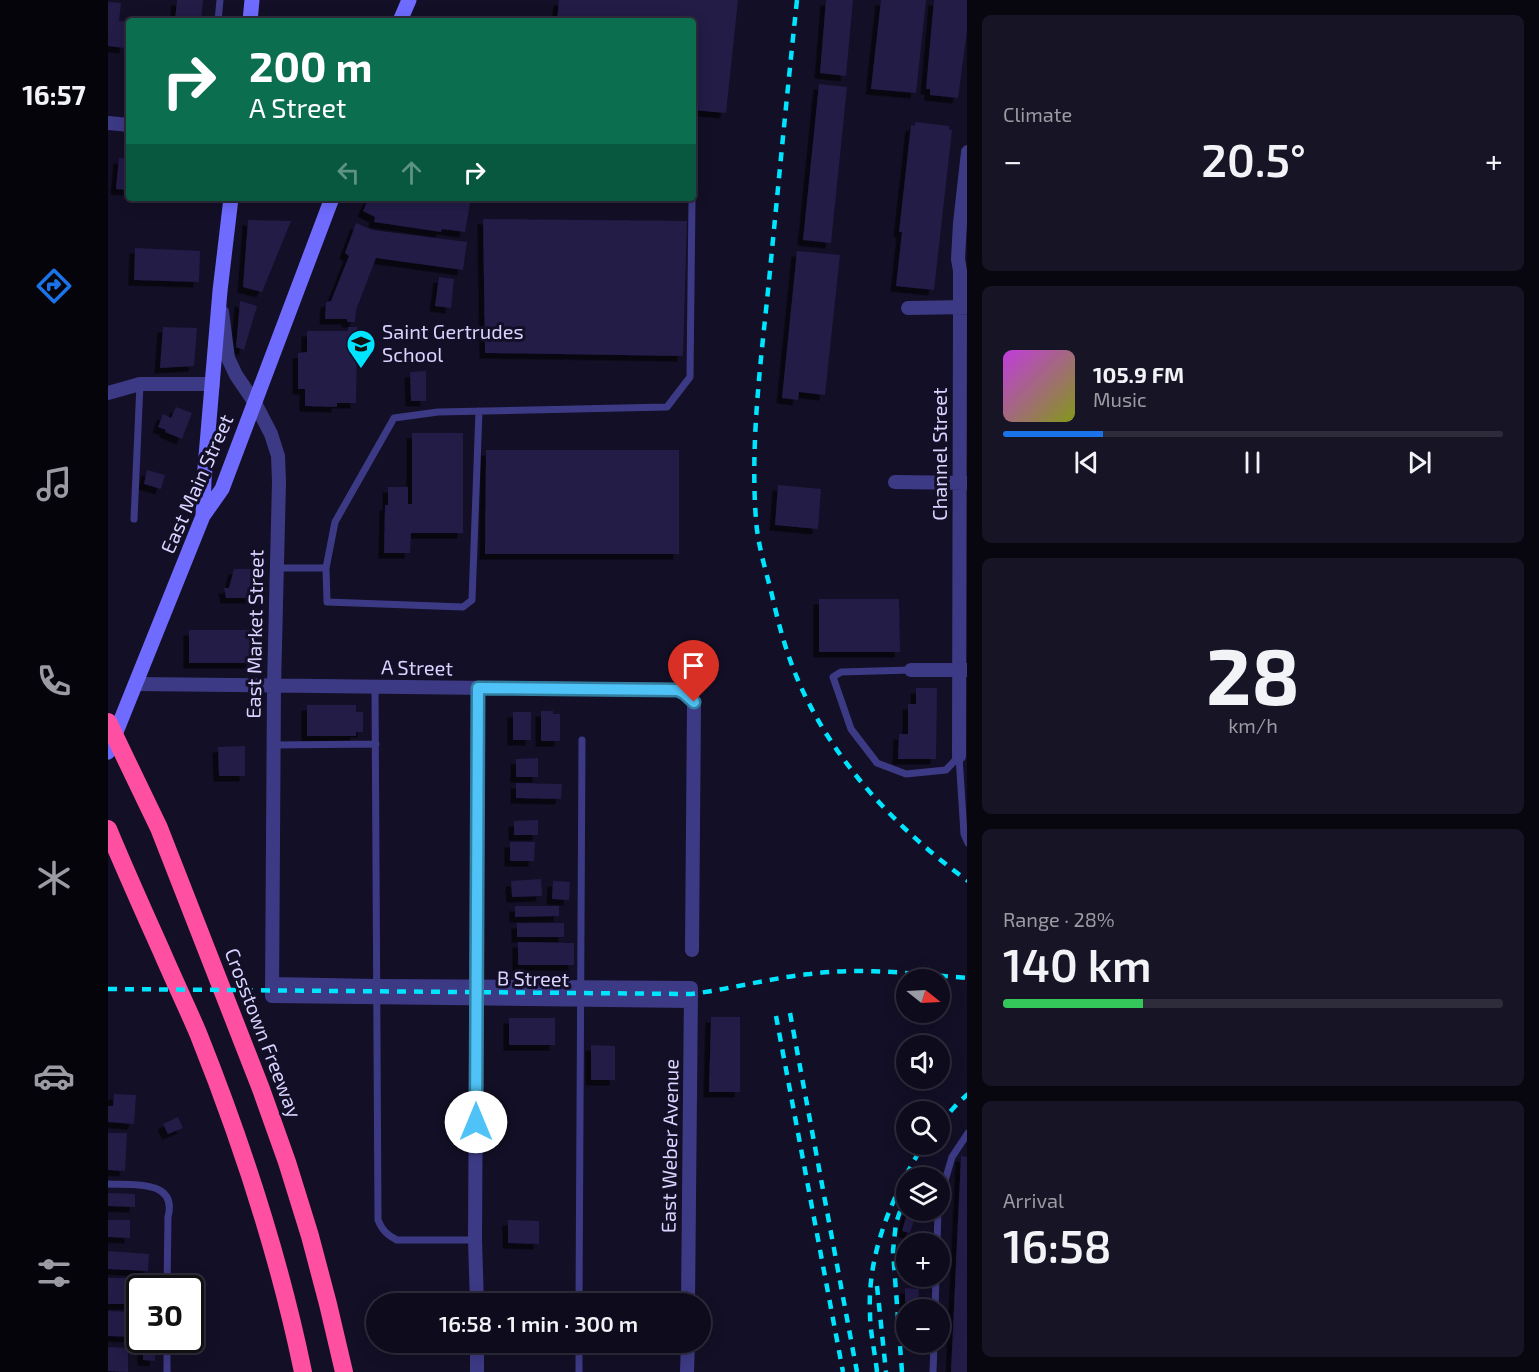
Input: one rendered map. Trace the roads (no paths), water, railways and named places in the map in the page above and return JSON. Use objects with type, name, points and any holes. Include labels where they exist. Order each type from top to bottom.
[{"type":"highway","name":"Crosstown Freeway","points":[[108,722],[159,828],[261,1089],[310,1236],[344,1372]]},
{"type":"highway","points":[[108,829],[197,1031],[227,1107],[275,1256],[303,1372]]},
{"type":"main road","points":[[250,18],[252,0]]},
{"type":"main road","points":[[401,18],[409,0]]},
{"type":"main road","name":"East Market Street","points":[[203,516],[220,291],[231,201]]},
{"type":"main road","name":"East Main Street","points":[[108,752],[203,516],[222,489],[331,201]]},
{"type":"street","points":[[108,123],[126,125]]},
{"type":"street","name":"Channel Street","points":[[959,756],[963,670],[964,307],[958,259],[967,168]]},
{"type":"street","name":"East Market Street","points":[[220,291],[228,358],[271,434],[278,456],[272,990]]},
{"type":"street","points":[[908,308],[964,307]]},
{"type":"street","points":[[108,393],[140,384],[213,384]]},
{"type":"street","points":[[895,483],[964,483]]},
{"type":"street","points":[[911,670],[963,670]]},
{"type":"street","name":"A Street","points":[[137,682],[274,686],[678,690],[694,702],[692,950]]},
{"type":"street","points":[[477,1293],[478,688]]},
{"type":"street","name":"B Street","points":[[272,990],[691,994]]},
{"type":"street","name":"East Weber Avenue","points":[[688,1293],[691,994]]},
{"type":"street","points":[[477,1353],[477,1372]]},
{"type":"street","points":[[687,1372],[688,1353]]},
{"type":"lane","points":[[218,18],[220,0]]},
{"type":"lane","points":[[478,411],[472,600],[463,607],[327,602],[326,568],[335,522],[394,418],[438,412],[478,411],[667,407],[690,377],[692,201]]},
{"type":"lane","points":[[134,519],[140,384]]},
{"type":"lane","points":[[277,568],[326,568]]},
{"type":"lane","points":[[911,670],[841,672],[833,677],[851,729],[877,762],[906,774],[946,770],[959,756]]},
{"type":"lane","points":[[375,687],[378,1220],[381,1228],[389,1236],[398,1240],[475,1240]]},
{"type":"lane","points":[[579,1293],[582,740]]},
{"type":"lane","points":[[274,745],[376,744]]},
{"type":"lane","points":[[959,756],[964,834],[967,841]]},
{"type":"lane","points":[[949,1167],[952,1157],[967,1134]]},
{"type":"lane","points":[[108,1184],[149,1185],[165,1195],[169,1213],[167,1275]]},
{"type":"lane","points":[[167,1353],[167,1372]]},
{"type":"lane","points":[[579,1353],[579,1372]]},
{"type":"lane","points":[[933,1372],[934,1353]]},
{"type":"railway","points":[[797,0],[757,401],[754,461],[758,539],[788,654],[809,704],[826,733],[845,762],[890,814],[915,838],[967,880]]},
{"type":"railway","points":[[108,989],[691,994],[780,978],[830,972],[889,972],[967,978]]},
{"type":"railway","points":[[790,1013],[857,1372]]},
{"type":"railway","points":[[776,1016],[843,1372]]},
{"type":"railway","points":[[950,1112],[967,1095]]},
{"type":"railway","points":[[877,1372],[870,1320],[873,1268],[892,1204],[918,1155]]},
{"type":"railway","points":[[897,1221],[893,1251],[902,1372]]},
{"type":"railway","points":[[877,1286],[886,1372]]},
{"type":"place","name":"Saint Gertrudes School","points":[[361,370]]}]
